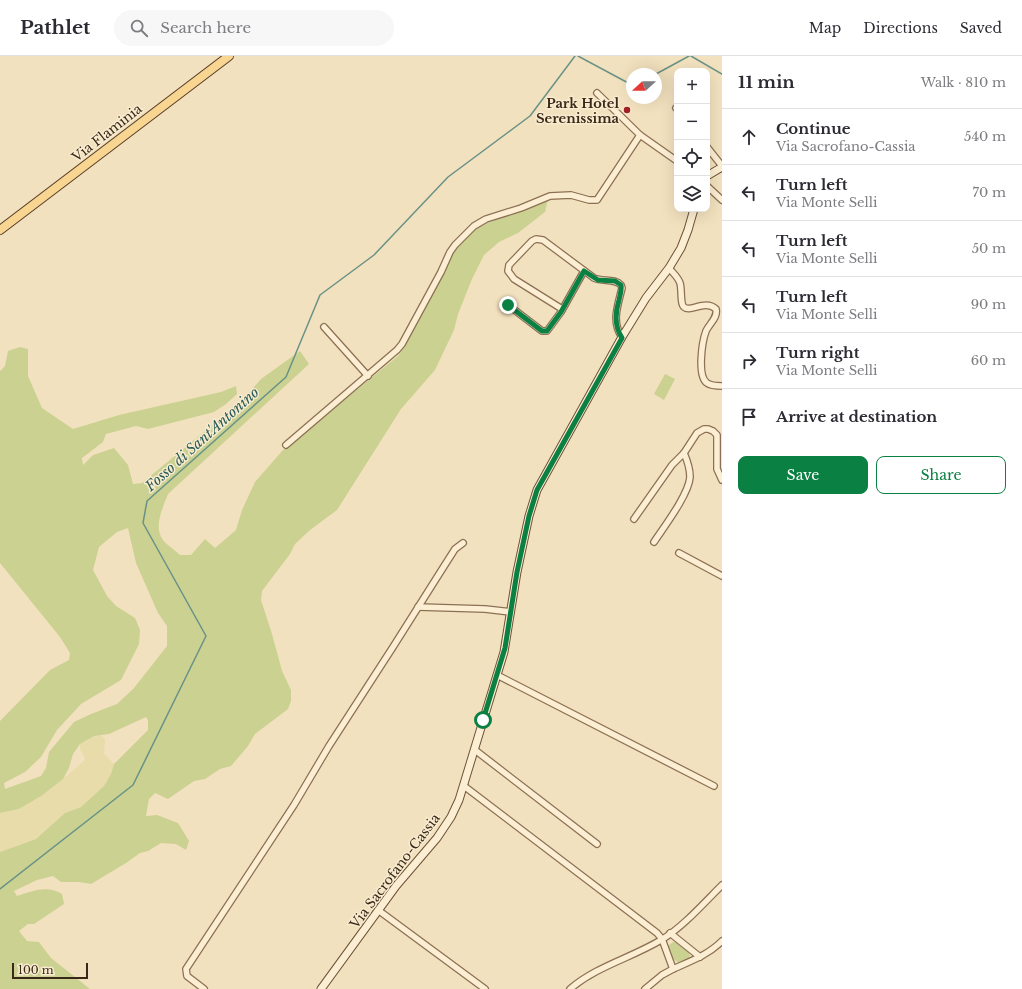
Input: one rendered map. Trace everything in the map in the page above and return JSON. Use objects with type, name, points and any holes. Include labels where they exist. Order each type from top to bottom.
[{"type":"main road","name":"Via Flaminia","points":[[0,230],[229,56]]},
{"type":"street","points":[[597,93],[640,135],[674,159]]},
{"type":"street","points":[[286,445],[368,376],[402,344],[441,272],[450,252],[463,236],[474,226],[486,219],[521,208],[550,196],[570,195],[589,200],[597,200],[640,135]]},
{"type":"street","points":[[710,151],[722,167],[710,174]]},
{"type":"street","points":[[710,189],[722,200]]},
{"type":"street","name":"Via Sacrofano-Cassia","points":[[321,989],[378,910],[401,880],[437,838],[451,817],[464,786],[505,648],[517,572],[529,516],[537,490],[622,338],[646,298],[669,268],[685,240],[693,212]]},
{"type":"street","points":[[562,309],[514,279],[508,271],[509,264],[532,241],[540,239],[543,240],[598,280],[615,281],[621,285],[616,309],[616,325],[617,331],[622,338]]},
{"type":"street","points":[[669,268],[680,282],[683,307],[687,309],[708,305],[716,309],[716,316],[708,326],[704,337],[701,372],[702,378],[706,383],[722,386]]},
{"type":"street","points":[[508,305],[545,332],[549,330],[584,271]]},
{"type":"street","points":[[324,327],[368,376]]},
{"type":"street","points":[[634,519],[672,465],[684,453],[699,431],[705,429],[713,430],[718,438],[716,464],[718,474],[722,480]]},
{"type":"street","points":[[654,542],[683,496],[689,483],[690,472],[684,453]]},
{"type":"street","points":[[204,989],[187,976],[186,969],[294,805],[329,746],[452,553],[457,546],[463,543]]},
{"type":"street","points":[[679,553],[722,576]]},
{"type":"street","points":[[418,607],[485,609],[511,612]]},
{"type":"street","points":[[497,675],[714,786]]},
{"type":"street","points":[[475,750],[597,844]]},
{"type":"street","points":[[464,786],[657,933],[662,939],[673,969]]},
{"type":"street","points":[[570,989],[596,971],[662,939],[705,903],[722,885]]},
{"type":"street","points":[[378,910],[485,989]]},
{"type":"street","points":[[670,933],[700,957]]},
{"type":"street","points":[[645,989],[662,975],[711,951],[722,941]]},
{"type":"shaded area","points":[[100,735],[105,740],[104,754],[114,764],[111,774],[104,786],[81,807],[65,813],[36,839],[0,852],[0,813],[19,809],[63,779],[84,761],[85,758],[80,749],[80,744],[94,736]]},
{"type":"green space","points":[[548,199],[545,212],[518,233],[499,242],[484,255],[472,279],[458,314],[454,330],[435,370],[401,409],[337,510],[310,530],[295,544],[290,554],[262,591],[261,600],[282,671],[291,690],[291,701],[288,709],[255,734],[248,746],[231,766],[220,769],[205,779],[194,781],[168,799],[155,793],[149,799],[146,816],[157,815],[178,823],[189,841],[186,850],[176,844],[161,843],[148,851],[140,853],[91,884],[61,882],[53,876],[37,880],[14,891],[17,896],[45,889],[62,894],[64,904],[34,924],[28,924],[19,931],[27,941],[39,942],[51,958],[90,989],[0,989],[0,852],[36,839],[65,813],[81,807],[104,786],[111,774],[114,764],[148,730],[148,720],[146,717],[109,734],[94,736],[80,744],[73,754],[69,768],[63,779],[41,796],[19,809],[0,813],[0,721],[50,670],[69,660],[70,653],[60,637],[0,563],[0,371],[5,366],[8,351],[20,347],[28,349],[28,376],[42,408],[73,429],[119,415],[221,392],[236,386],[237,394],[214,412],[148,429],[136,426],[106,434],[103,442],[82,458],[83,465],[93,455],[114,448],[128,465],[133,484],[142,483],[216,422],[248,394],[261,379],[300,351],[309,364],[168,494],[160,517],[160,535],[165,542],[180,555],[191,555],[205,539],[215,548],[236,530],[242,510],[255,482],[283,450],[398,356],[405,346],[457,245],[475,228]],"holes":[[[128,528],[136,563],[158,613],[167,626],[167,646],[134,688],[117,704],[74,722],[49,752],[46,768],[41,776],[5,789],[4,783],[25,772],[41,757],[57,730],[81,704],[121,680],[139,644],[140,630],[135,618],[116,606],[107,596],[93,570],[99,547],[117,532]]]},
{"type":"green space","points":[[665,374],[675,379],[664,400],[654,394]]},
{"type":"green space","points":[[675,942],[690,955],[689,958],[679,963],[673,959],[668,946]]},
{"type":"waterway","name":"Fosso di Sant'Antonino","points":[[0,889],[133,785],[206,636],[143,523],[147,501],[286,377],[320,295],[374,255],[448,177],[530,116],[575,56]]},
{"type":"waterway","name":"Fosso di Sant'Antonino","points":[[578,56],[626,82]]},
{"type":"waterway","name":"Fosso di Sant'Antonino","points":[[662,71],[689,56]]},
{"type":"waterway","name":"Fosso di Sant'Antonino","points":[[691,56],[722,74]]},
{"type":"place","name":"Park Hotel Serenissima","points":[[627,110]]},
{"type":"route","points":[[483,720],[505,648],[517,572],[529,516],[537,490],[622,338],[617,331],[616,325],[616,309],[622,288],[621,285],[615,281],[598,280],[584,271],[561,312],[549,330],[545,332],[508,305]]}]
